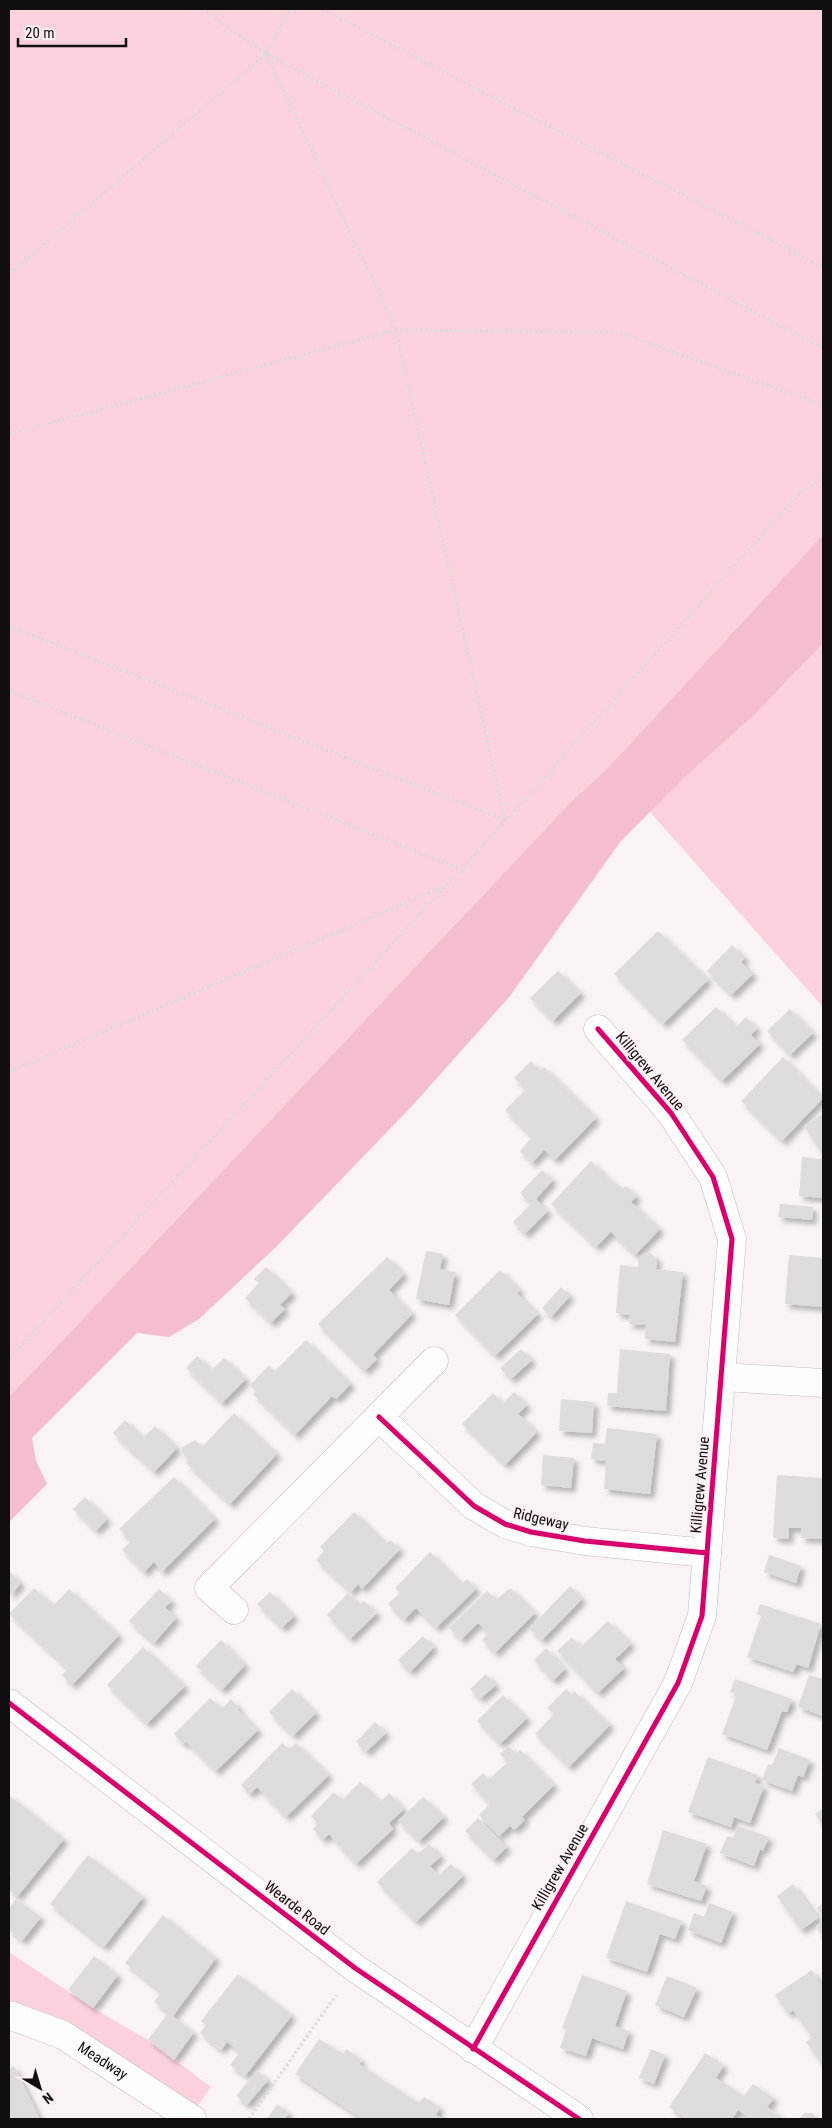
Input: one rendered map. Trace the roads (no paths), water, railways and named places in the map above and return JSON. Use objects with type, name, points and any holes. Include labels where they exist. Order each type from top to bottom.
[{"type":"street","name":"Killigrew Avenue","points":[[473,2049],[678,1683],[702,1616],[732,1239],[713,1177],[671,1113],[598,1028]]},
{"type":"street","points":[[234,1610],[209,1588],[434,1361]]},
{"type":"street","points":[[722,1376],[823,1383]]},
{"type":"street","name":"Ridgeway","points":[[379,1417],[474,1506],[505,1524],[531,1532],[585,1541],[706,1553]]},
{"type":"street","name":"Wearde Road","points":[[9,1703],[355,1968],[579,2119]]},
{"type":"street","name":"Meadway","points":[[9,2015],[63,2035],[192,2119]]}]
